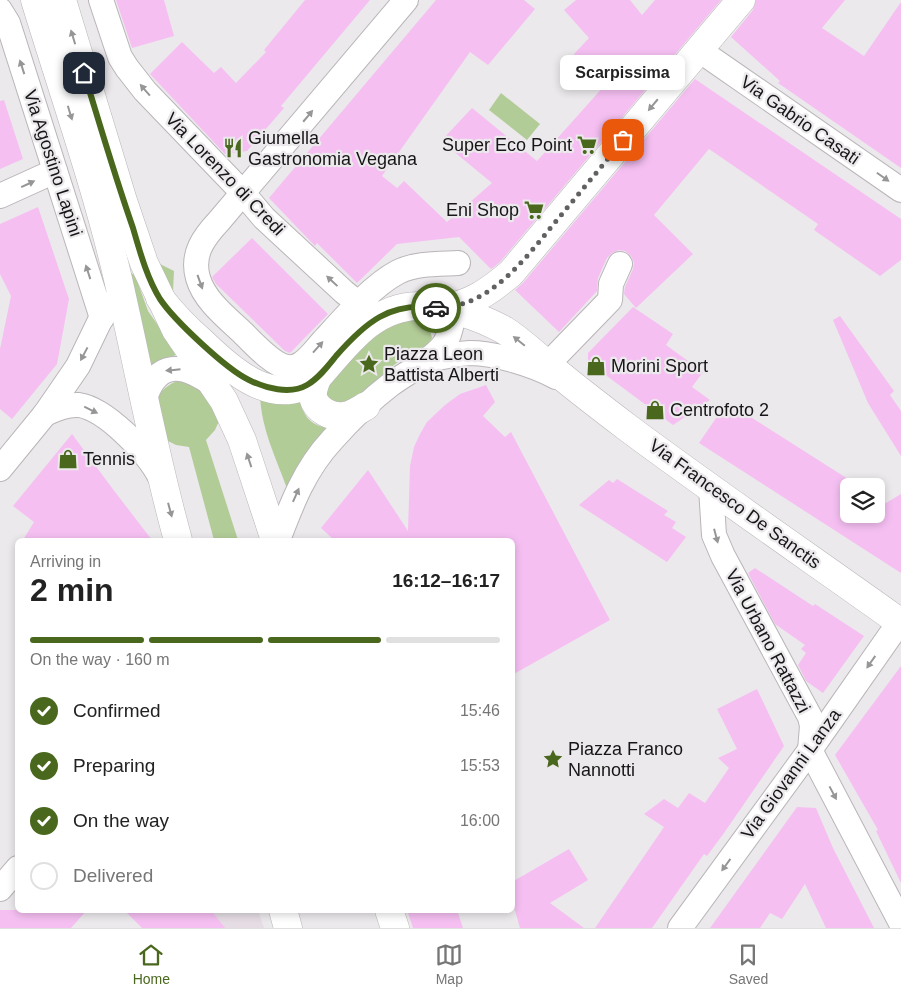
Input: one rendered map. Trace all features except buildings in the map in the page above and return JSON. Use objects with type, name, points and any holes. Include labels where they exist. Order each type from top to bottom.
[{"type":"street","points":[[35,0],[111,204],[144,263],[183,342],[224,401],[242,440],[275,538]]},
{"type":"street","points":[[62,0],[111,204],[118,278],[162,481],[177,538]]},
{"type":"street","name":"Via Lorenzo di Credi","points":[[100,0],[117,49],[127,68],[152,98],[243,193],[264,218],[358,304],[370,311],[387,313]]},
{"type":"street","points":[[406,0],[243,193],[205,235],[199,248],[196,269],[203,291],[215,306],[267,355],[289,368],[302,363],[358,304],[399,272],[413,267],[458,264]]},
{"type":"street","points":[[446,310],[479,297],[511,273],[740,0]]},
{"type":"street","name":"Via Agostino Lapini","points":[[0,10],[8,23],[102,318]]},
{"type":"street","name":"Via Gabrio Casati","points":[[699,50],[901,190]]},
{"type":"street","points":[[0,196],[55,171]]},
{"type":"street","points":[[547,365],[610,300],[610,284],[620,264]]},
{"type":"street","points":[[0,469],[45,414],[78,366],[102,318],[118,278]]},
{"type":"street","points":[[160,298],[170,312],[224,364],[242,377],[272,389],[283,390],[303,387],[317,378],[366,325],[387,313],[417,306],[446,310],[479,318],[506,331],[517,338],[569,383]]},
{"type":"street","points":[[277,538],[298,488],[315,460],[334,438],[390,385],[427,360],[442,347],[447,339],[446,310]]},
{"type":"street","points":[[427,360],[460,354],[483,354],[538,368],[569,383]]},
{"type":"street","points":[[144,402],[146,394],[155,378],[167,369],[175,368],[200,375],[215,386]]},
{"type":"street","points":[[317,378],[313,387],[313,397],[317,405],[327,414],[344,416],[366,406]]},
{"type":"street","name":"Via Francesco De Sanctis","points":[[569,383],[711,488],[900,622]]},
{"type":"street","points":[[45,414],[67,406],[78,405],[98,413],[127,435],[139,447],[151,462],[162,481]]},
{"type":"street","name":"Via Urbano Rattazzi","points":[[711,488],[714,534],[722,556],[810,717],[812,726],[810,750]]},
{"type":"street","name":"Via Giovanni Lanza","points":[[680,928],[810,750],[900,622]]},
{"type":"street","points":[[810,750],[901,923]]},
{"type":"street","points":[[0,889],[15,872]]},
{"type":"street","points":[[284,913],[288,928]]},
{"type":"street","points":[[390,913],[395,928]]},
{"type":"shaded area","points":[[143,913],[259,913],[264,928],[159,928]]},
{"type":"green space","points":[[501,93],[540,124],[527,140],[489,110]]},
{"type":"green space","points":[[152,260],[174,271],[173,292]]},
{"type":"green space","points":[[126,271],[135,275],[148,311],[178,354],[147,367]]},
{"type":"green space","points":[[419,319],[429,326],[432,338],[426,346],[393,366],[350,401],[338,403],[325,397],[325,382],[386,323]]},
{"type":"green space","points":[[183,379],[204,384],[219,421],[215,430],[206,440],[237,538],[213,538],[189,447],[176,445],[166,440],[156,398],[175,382]]},
{"type":"green space","points":[[260,395],[300,397],[308,418],[317,425],[329,428],[288,491],[266,432]]},
{"type":"way so far","points":[[436,308],[460,305],[479,297],[511,273],[623,140]]},
{"type":"place","name":"Scarpissima","points":[[623,140]]},
{"type":"place","name":"Super Eco Point","points":[[587,145]]},
{"type":"place","name":"Giumella Gastronomia Vegana","points":[[233,148]]},
{"type":"place","name":"Eni Shop","points":[[534,210]]},
{"type":"place","name":"Piazza Leon Battista Alberti","points":[[369,364]]},
{"type":"place","name":"Morini Sport","points":[[596,366]]},
{"type":"place","name":"Centrofoto 2","points":[[655,410]]},
{"type":"place","name":"Tennis","points":[[68,459]]},
{"type":"place","name":"Piazza Franco Nannotti","points":[[553,759]]},
{"type":"route","points":[[84,73],[144,263],[160,298],[170,312],[185,327],[224,364],[242,377],[272,389],[283,390],[303,387],[317,378],[344,347],[366,325],[375,319],[404,308],[417,306],[436,308]]}]
